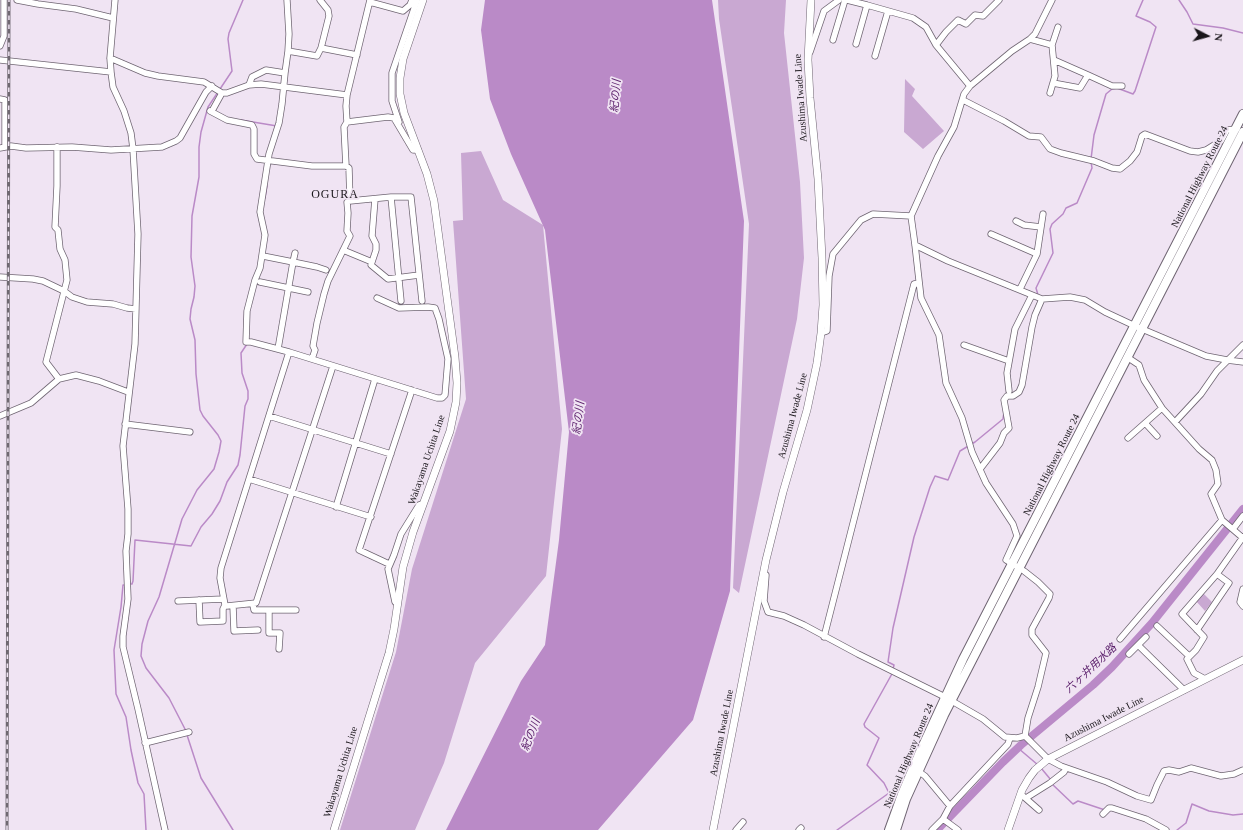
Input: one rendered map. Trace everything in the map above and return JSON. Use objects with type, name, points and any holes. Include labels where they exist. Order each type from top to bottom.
[{"type":"highway","name":"National Highway Route 24","points":[[889,830],[902,794],[948,698],[1138,327],[1241,130],[1243,114]]},
{"type":"highway","name":"National Highway Route 24","points":[[1016,565],[1127,356],[1138,327]]},
{"type":"highway","name":"National Highway Route 24","points":[[896,830],[906,799],[948,698]]},
{"type":"main road","name":"Wakayama Uchita Line","points":[[334,830],[389,653],[403,566],[413,532],[450,431],[456,402],[457,383],[451,358],[434,201],[418,150],[404,113],[400,94],[400,78],[403,59],[423,0]]},
{"type":"main road","name":"Azushima Iwade Line","points":[[714,830],[766,560],[783,492],[807,410],[817,363],[821,333],[822,258],[818,179],[808,60],[811,0]]},
{"type":"main road","name":"Azushima Iwade Line","points":[[1008,830],[1029,778],[1035,770],[1048,760],[1243,660]]},
{"type":"street","points":[[0,46],[4,36],[4,0]]},
{"type":"street","points":[[17,0],[76,8],[113,18]]},
{"type":"street","points":[[115,0],[110,58],[111,72],[114,87],[131,133],[138,234],[135,344],[128,392],[123,446],[128,509],[128,534],[126,550],[128,599],[123,647],[165,830]]},
{"type":"street","points":[[287,0],[289,34],[282,104],[279,122],[268,160],[260,212],[266,235],[263,256],[247,312],[246,342],[289,352],[436,398],[442,398],[445,396],[451,358],[435,308],[399,308],[377,298]]},
{"type":"street","points":[[288,51],[317,56],[321,48],[329,16],[328,10],[320,0]]},
{"type":"street","points":[[312,359],[315,350],[314,342],[321,304],[328,281],[350,236],[347,232],[347,202],[350,201],[344,127],[347,122],[347,95],[370,1],[403,11],[410,5],[412,0]]},
{"type":"street","points":[[399,126],[392,101],[392,73],[417,0]]},
{"type":"street","points":[[808,60],[824,11],[839,0]]},
{"type":"street","points":[[833,40],[846,0],[913,18],[926,27],[936,45],[970,86]]},
{"type":"street","points":[[936,45],[958,20],[966,24],[975,15],[983,16],[999,0]]},
{"type":"street","points":[[1025,736],[1028,718],[1038,687],[1046,653],[1032,635],[1032,629],[1050,594],[1038,582],[1016,565],[1006,560],[1017,536],[1013,524],[986,484],[972,452],[962,418],[946,383],[939,335],[921,298],[916,245],[911,216],[938,156],[954,127],[963,100],[962,97],[970,86],[1035,34],[1052,0]]},
{"type":"street","points":[[856,44],[867,5]]},
{"type":"street","points":[[875,56],[888,11]]},
{"type":"street","points":[[1050,93],[1055,76],[1052,45],[1058,27]]},
{"type":"street","points":[[1030,39],[1052,45]]},
{"type":"street","points":[[321,48],[357,55]]},
{"type":"street","points":[[110,58],[145,73],[204,82],[221,93],[227,93],[249,85],[261,84],[347,95]]},
{"type":"street","points":[[0,60],[111,72]]},
{"type":"street","points":[[1054,60],[1112,86],[1122,86]]},
{"type":"street","points":[[249,85],[252,77],[266,70],[285,73]]},
{"type":"street","points":[[1053,83],[1080,88],[1088,75]]},
{"type":"street","points":[[0,99],[5,100],[3,147],[56,147],[111,150],[133,149],[162,147],[180,138],[206,92],[213,87]]},
{"type":"street","points":[[221,93],[211,111],[227,120],[252,125],[254,129],[254,154],[257,159],[312,166],[346,166]]},
{"type":"street","points":[[963,100],[1004,121],[1028,136],[1041,137],[1050,149],[1094,161],[1112,168],[1120,169],[1130,161],[1137,152],[1142,136],[1145,134],[1198,152],[1214,146],[1220,141],[1227,130],[1241,130]]},
{"type":"street","points":[[347,122],[388,117],[394,118],[413,150],[418,150]]},
{"type":"street","points":[[56,147],[56,227],[58,230],[60,249],[65,260],[66,280],[46,362],[59,379]]},
{"type":"street","points":[[350,201],[391,197],[412,197],[422,301]]},
{"type":"street","points":[[391,197],[401,301]]},
{"type":"street","points":[[375,199],[372,236],[376,244],[376,250],[371,265],[388,279],[420,275]]},
{"type":"street","points":[[821,333],[827,331],[829,276],[833,254],[861,220],[873,214],[911,216]]},
{"type":"street","points":[[1020,289],[1037,254],[1043,214]]},
{"type":"street","points":[[1016,221],[1024,225],[1041,227]]},
{"type":"street","points":[[991,234],[1037,254]]},
{"type":"street","points":[[916,245],[948,261],[1042,299],[1070,297],[1085,300],[1105,312],[1206,356],[1243,362]]},
{"type":"street","points":[[343,250],[372,262]]},
{"type":"street","points":[[278,349],[295,253]]},
{"type":"street","points":[[263,256],[326,270]]},
{"type":"street","points":[[0,278],[33,279],[43,281],[64,291],[72,297],[87,302],[113,304],[136,309]]},
{"type":"street","points":[[260,282],[308,292]]},
{"type":"street","points":[[824,637],[914,284],[919,283]]},
{"type":"street","points":[[1009,390],[1007,373],[1015,329],[1032,295]]},
{"type":"street","points":[[980,469],[1000,443],[1008,428],[1004,400],[1007,396],[1013,396],[1019,392],[1022,385],[1032,327],[1042,299]]},
{"type":"street","points":[[964,345],[1009,361]]},
{"type":"street","points":[[1176,422],[1201,394],[1216,371],[1243,345]]},
{"type":"street","points":[[199,600],[200,622],[223,621],[224,602],[220,578],[221,568],[289,352]]},
{"type":"street","points":[[1127,356],[1140,365],[1144,380],[1162,408],[1199,449],[1212,460],[1216,470],[1218,484],[1211,494],[1223,521],[1243,538],[1216,574],[1182,614],[1204,637],[1196,650],[1187,659],[1194,673],[1205,679]]},
{"type":"street","points":[[178,601],[199,600],[224,602],[227,606],[256,603],[333,366]]},
{"type":"street","points":[[0,416],[31,403],[59,379],[76,375],[83,376],[128,392]]},
{"type":"street","points":[[336,507],[375,379]]},
{"type":"street","points":[[389,564],[359,550],[412,390]]},
{"type":"street","points":[[1128,438],[1162,408]]},
{"type":"street","points":[[268,416],[391,454]]},
{"type":"street","points":[[1145,423],[1157,436]]},
{"type":"street","points":[[125,424],[190,432]]},
{"type":"street","points":[[249,479],[371,517]]},
{"type":"street","points":[[397,603],[395,602],[388,569],[389,564],[394,555],[401,534],[418,505],[423,504]]},
{"type":"street","points":[[1232,528],[1243,516]]},
{"type":"street","points":[[1120,640],[1223,521]]},
{"type":"street","points":[[766,560],[764,601],[768,612],[784,616],[797,622],[824,637],[948,698],[983,719],[1005,737],[1017,738],[1025,736]]},
{"type":"street","points":[[1197,630],[1229,584],[1216,574]]},
{"type":"street","points":[[1243,589],[1240,602],[1243,606]]},
{"type":"street","points":[[253,604],[254,610],[296,610]]},
{"type":"street","points":[[233,606],[234,631],[258,630]]},
{"type":"street","points":[[269,610],[270,633],[280,633],[279,649]]},
{"type":"street","points":[[1157,626],[1189,656]]},
{"type":"street","points":[[1129,654],[1146,637]]},
{"type":"street","points":[[1138,645],[1184,690]]},
{"type":"street","points":[[145,743],[189,732]]},
{"type":"street","points":[[1025,736],[1048,760],[1066,768],[1107,782],[1137,796],[1152,800],[1157,785],[1164,772],[1169,770],[1179,772],[1192,768],[1221,776],[1234,774],[1243,770]]},
{"type":"street","points":[[932,830],[943,819],[950,806],[1008,744],[1010,738]]},
{"type":"street","points":[[1039,810],[1023,796],[1050,783],[1064,772],[1066,768]]},
{"type":"street","points":[[918,771],[925,776],[950,806]]},
{"type":"street","points":[[1103,814],[1109,808],[1112,808],[1146,819],[1166,830]]},
{"type":"street","points":[[943,819],[958,830]]},
{"type":"street","points":[[736,830],[743,822]]},
{"type":"shaded area","points":[[718,0],[786,0],[784,33],[800,182],[804,258],[797,319],[739,593],[733,588],[749,224],[719,19]]},
{"type":"shaded area","points":[[905,79],[915,89],[912,96],[944,131],[923,149],[904,132]]},
{"type":"shaded area","points":[[481,151],[503,200],[543,225],[562,429],[546,576],[475,663],[444,763],[415,830],[340,830],[396,652],[412,569],[466,399],[453,221],[463,220],[461,153]]},
{"type":"shaded area","points":[[1203,593],[1212,602],[1205,611],[1196,601]]},
{"type":"water","name":"紀の川","points":[[485,0],[712,0],[744,221],[730,591],[693,720],[598,830],[446,830],[521,681],[545,645],[559,540],[569,432],[545,230],[511,154],[490,99],[481,30]]},
{"type":"waterway","points":[[220,89],[232,71],[228,39],[229,33],[243,0]]},
{"type":"waterway","points":[[1091,159],[1094,135],[1106,94],[1112,89],[1117,88],[1133,94],[1156,27],[1150,22],[1136,16],[1143,0]]},
{"type":"waterway","points":[[1179,0],[1193,24],[1223,28],[1243,33]]},
{"type":"waterway","points":[[186,731],[169,698],[146,668],[141,656],[142,644],[148,621],[159,597],[182,519],[197,490],[214,469],[221,441],[200,410],[196,374],[195,340],[190,319],[195,286],[191,257],[192,216],[199,177],[199,147],[201,132],[208,107],[218,92]]},
{"type":"waterway","points":[[241,120],[277,126]]},
{"type":"waterway","points":[[1038,295],[1036,288],[1053,253],[1050,229],[1052,224],[1063,214],[1066,208],[1077,203],[1092,168],[1091,162]]},
{"type":"waterway","points":[[265,198],[267,186]]},
{"type":"waterway","points":[[129,584],[132,584],[133,581],[135,540],[191,546],[201,527],[212,514],[220,501],[227,482],[238,465],[245,406],[248,399],[248,391],[242,373],[241,353],[247,344]]},
{"type":"waterway","points":[[893,669],[894,665],[888,662],[893,628],[914,537],[930,487],[935,476],[948,480],[960,451],[975,442],[1003,419],[1004,412]]},
{"type":"waterway","name":"六ヶ井用水路","points":[[937,830],[1021,745],[1093,685],[1112,667],[1152,623],[1243,509]]},
{"type":"waterway","points":[[125,585],[123,585],[114,650],[116,694],[126,717],[138,783],[144,794],[146,830]]},
{"type":"waterway","points":[[837,830],[889,793],[884,783],[867,765],[879,738],[865,727],[864,724],[893,672]]},
{"type":"waterway","points":[[187,735],[201,778],[233,830]]},
{"type":"waterway","points":[[1018,748],[1038,765]]},
{"type":"waterway","points":[[1041,768],[1051,780]]},
{"type":"waterway","points":[[1052,784],[1073,804],[1078,801],[1105,810]]},
{"type":"waterway","points":[[1177,830],[1186,823],[1192,804],[1209,811],[1233,815],[1243,814]]},
{"type":"railway","points":[[7,830],[9,0]]},
{"type":"district","name":"OGURA","points":[[335,195]]}]
